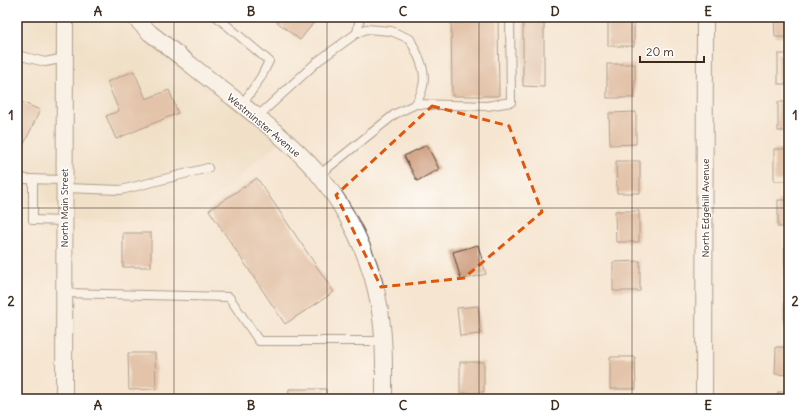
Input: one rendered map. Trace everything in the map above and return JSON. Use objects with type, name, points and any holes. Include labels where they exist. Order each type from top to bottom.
[{"type":"street","name":"North Main Street","points":[[64,399],[65,17]]},
{"type":"street","name":"Westminster Avenue","points":[[134,17],[150,33],[242,105],[295,149],[319,176],[346,215],[367,260],[379,305],[384,341],[384,399]]},
{"type":"street","name":"North Edgehill Avenue","points":[[704,399],[705,17]]},
{"type":"lane","points":[[216,17],[268,61],[261,77],[242,105]]},
{"type":"lane","points":[[356,33],[360,17]]},
{"type":"lane","points":[[319,176],[395,114],[416,104],[487,106],[511,102],[510,17]]},
{"type":"lane","points":[[257,117],[318,61],[356,33],[366,30],[391,31],[410,39],[424,72],[423,86],[416,104]]},
{"type":"lane","points":[[17,55],[45,62],[65,58]]},
{"type":"lane","points":[[17,176],[25,179],[121,190],[208,168]]},
{"type":"lane","points":[[33,179],[33,220],[64,221]]},
{"type":"lane","points":[[64,293],[230,297],[259,341],[384,341]]},
{"type":"highlighted area","points":[[432,106],[509,126],[542,212],[464,278],[381,287],[336,195]]},
{"type":"shaded area","points":[[17,17],[134,17],[284,139],[184,222],[64,221],[64,205],[17,205]]},
{"type":"building","points":[[271,17],[318,17],[300,40]]},
{"type":"building","points":[[451,17],[498,17],[499,96],[452,96]]},
{"type":"building","points":[[523,17],[544,17],[544,87],[523,86]]},
{"type":"building","points":[[608,17],[634,17],[634,46],[608,46]]},
{"type":"building","points":[[774,17],[789,17],[789,37],[775,37]]},
{"type":"building","points":[[778,54],[789,54],[789,84],[778,84]]},
{"type":"building","points":[[607,64],[635,64],[635,98],[607,98]]},
{"type":"building","points":[[134,71],[146,99],[169,90],[178,113],[116,139],[106,116],[119,111],[107,82]]},
{"type":"building","points":[[17,100],[40,110],[23,146],[17,144]]},
{"type":"building","points":[[778,102],[789,102],[789,131],[778,131]]},
{"type":"building","points":[[636,112],[636,144],[610,145],[609,113]]},
{"type":"building","points":[[427,145],[439,169],[417,181],[404,156]]},
{"type":"building","points":[[774,149],[789,149],[789,181],[774,181]]},
{"type":"building","points":[[616,161],[640,161],[640,193],[617,193]]},
{"type":"building","points":[[257,178],[334,292],[285,324],[209,210]]},
{"type":"building","points":[[778,200],[789,200],[789,227],[778,227]]},
{"type":"building","points":[[615,211],[639,211],[639,242],[616,242]]},
{"type":"building","points":[[123,233],[151,233],[151,267],[123,267]]},
{"type":"building","points":[[478,245],[486,274],[461,280],[453,252]]},
{"type":"building","points":[[785,248],[789,248],[789,277],[785,277]]},
{"type":"building","points":[[640,261],[640,291],[613,291],[613,262]]},
{"type":"building","points":[[785,295],[789,295],[789,325],[784,325]]},
{"type":"building","points":[[478,306],[481,334],[460,336],[457,308]]},
{"type":"building","points":[[776,347],[789,347],[789,375],[775,374]]},
{"type":"building","points":[[128,353],[155,353],[156,389],[129,390]]},
{"type":"building","points":[[610,357],[635,357],[636,389],[610,389]]},
{"type":"building","points":[[460,362],[484,362],[484,392],[460,393]]},
{"type":"building","points":[[289,389],[326,389],[326,399],[288,399]]},
{"type":"building","points":[[778,392],[789,392],[789,399],[778,399]]}]
